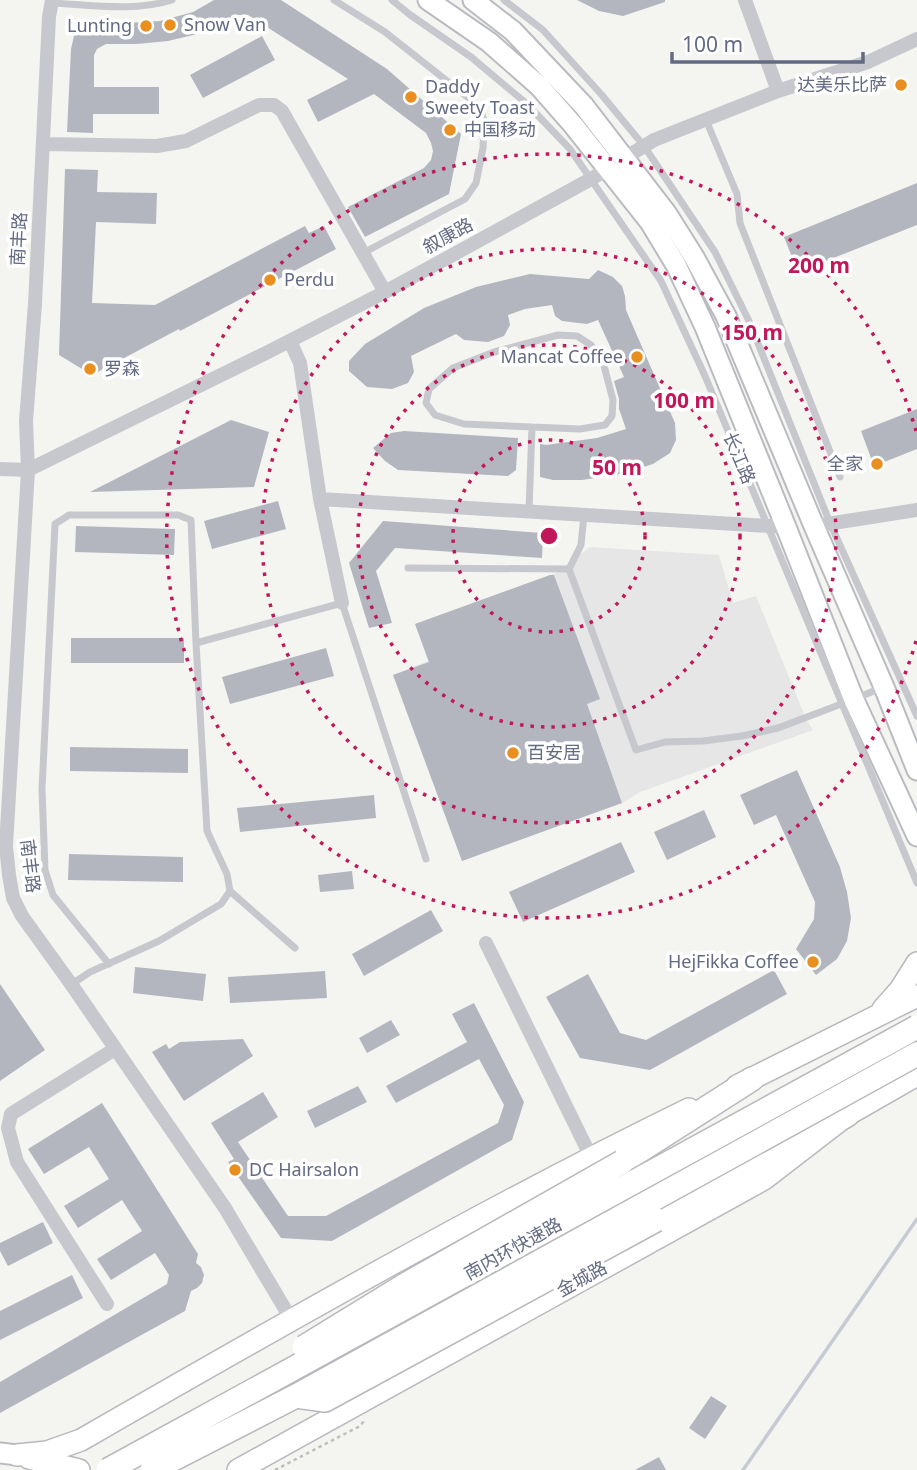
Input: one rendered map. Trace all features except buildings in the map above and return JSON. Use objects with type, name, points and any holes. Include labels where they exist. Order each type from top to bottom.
[{"type":"highway","name":"南内环快速路","points":[[108,1470],[917,1027]]},
{"type":"highway","name":"南内环快速路","points":[[152,1470],[296,1396],[917,1054]]},
{"type":"highway","points":[[270,1382],[278,1363],[405,1285],[622,1162],[752,1079]]},
{"type":"highway","points":[[296,1396],[325,1400],[847,1115]]},
{"type":"main road","name":"长江路","points":[[428,0],[489,42],[539,86],[574,126],[599,174],[650,222],[676,265],[705,327],[777,527],[848,702],[917,836]]},
{"type":"main road","points":[[472,0],[513,31],[584,106],[667,214],[694,257],[726,316],[822,524],[917,770]]},
{"type":"main road","points":[[876,1017],[900,990],[917,962]]},
{"type":"main road","points":[[9,1454],[47,1452],[81,1440],[291,1319],[592,1157],[917,996]]},
{"type":"main road","name":"金城路","points":[[238,1470],[764,1179],[847,1115],[917,1075]]},
{"type":"main road","points":[[873,1100],[917,1090]]},
{"type":"main road","points":[[78,1470],[70,1462],[71,1454],[81,1440]]},
{"type":"main road","points":[[9,1454],[78,1470]]},
{"type":"street","points":[[745,0],[778,91]]},
{"type":"street","name":"南丰路","points":[[52,1],[26,421],[28,470],[7,832],[13,898],[22,916],[225,1208],[291,1319]]},
{"type":"street","name":"叙康路","points":[[0,469],[28,470],[290,341],[599,174],[643,146],[778,91],[868,62],[917,39]]},
{"type":"street","points":[[43,144],[156,146],[186,141],[259,105],[274,106],[282,111],[385,292]]},
{"type":"street","points":[[290,341],[300,363],[320,499],[342,603]]},
{"type":"street","points":[[320,499],[777,527]]},
{"type":"street","points":[[822,524],[917,510]]},
{"type":"street","points":[[486,943],[592,1157]]},
{"type":"street","points":[[107,1304],[17,1162],[4,1127],[11,1114],[115,1049]]},
{"type":"lane","points":[[52,1],[114,7],[172,0]]},
{"type":"lane","points":[[334,0],[385,32],[480,107],[484,121],[483,148],[476,183],[465,199],[362,253]]},
{"type":"lane","name":"长江路","points":[[391,0],[471,57],[527,104],[570,149],[599,174]]},
{"type":"lane","points":[[505,0],[543,30],[601,94],[643,146],[715,252],[749,321],[822,524],[917,716]]},
{"type":"lane","points":[[705,120],[737,194],[740,223],[840,477]]},
{"type":"lane","points":[[558,335],[577,336],[591,345],[603,362],[613,400],[612,416],[605,425],[580,429],[532,427],[464,424],[435,415],[426,403],[429,389],[453,368],[494,352],[558,335]]},
{"type":"lane","points":[[529,512],[532,427]]},
{"type":"lane","points":[[109,964],[53,895],[45,870],[42,789],[55,524],[69,515],[178,515],[191,520],[195,643],[207,831],[227,874],[230,891],[295,948]]},
{"type":"lane","points":[[584,515],[581,545],[569,569],[636,750],[665,742],[703,741],[778,728],[884,687]]},
{"type":"lane","points":[[408,568],[569,569]]},
{"type":"lane","points":[[195,643],[342,603],[426,859]]},
{"type":"lane","name":"长江路","points":[[848,702],[917,883]]},
{"type":"lane","points":[[71,984],[90,972],[159,941],[222,904],[230,891]]},
{"type":"path","points":[[275,1470],[343,1435]]},
{"type":"shaded area","points":[[590,547],[719,555],[733,603],[756,596],[806,719],[813,730],[640,792],[622,803],[462,861],[393,675],[428,661],[415,624],[554,574]]},
{"type":"waterway","points":[[743,1470],[917,1219]]},
{"type":"place","name":"Snow Van","points":[[170,25]]},
{"type":"place","name":"Lunting","points":[[146,26]]},
{"type":"place","name":"达美乐比萨","points":[[901,85]]},
{"type":"place","name":"Daddy Sweety Toast","points":[[411,97]]},
{"type":"place","name":"中国移动","points":[[450,130]]},
{"type":"place","name":"Perdu","points":[[270,280]]},
{"type":"place","name":"Mancat Coffee","points":[[637,357]]},
{"type":"place","name":"罗森","points":[[90,369]]},
{"type":"place","name":"全家","points":[[877,464]]},
{"type":"place","name":"百安居","points":[[513,753]]},
{"type":"place","name":"HejFikka Coffee","points":[[813,962]]},
{"type":"place","name":"DC Hairsalon","points":[[235,1170]]}]
